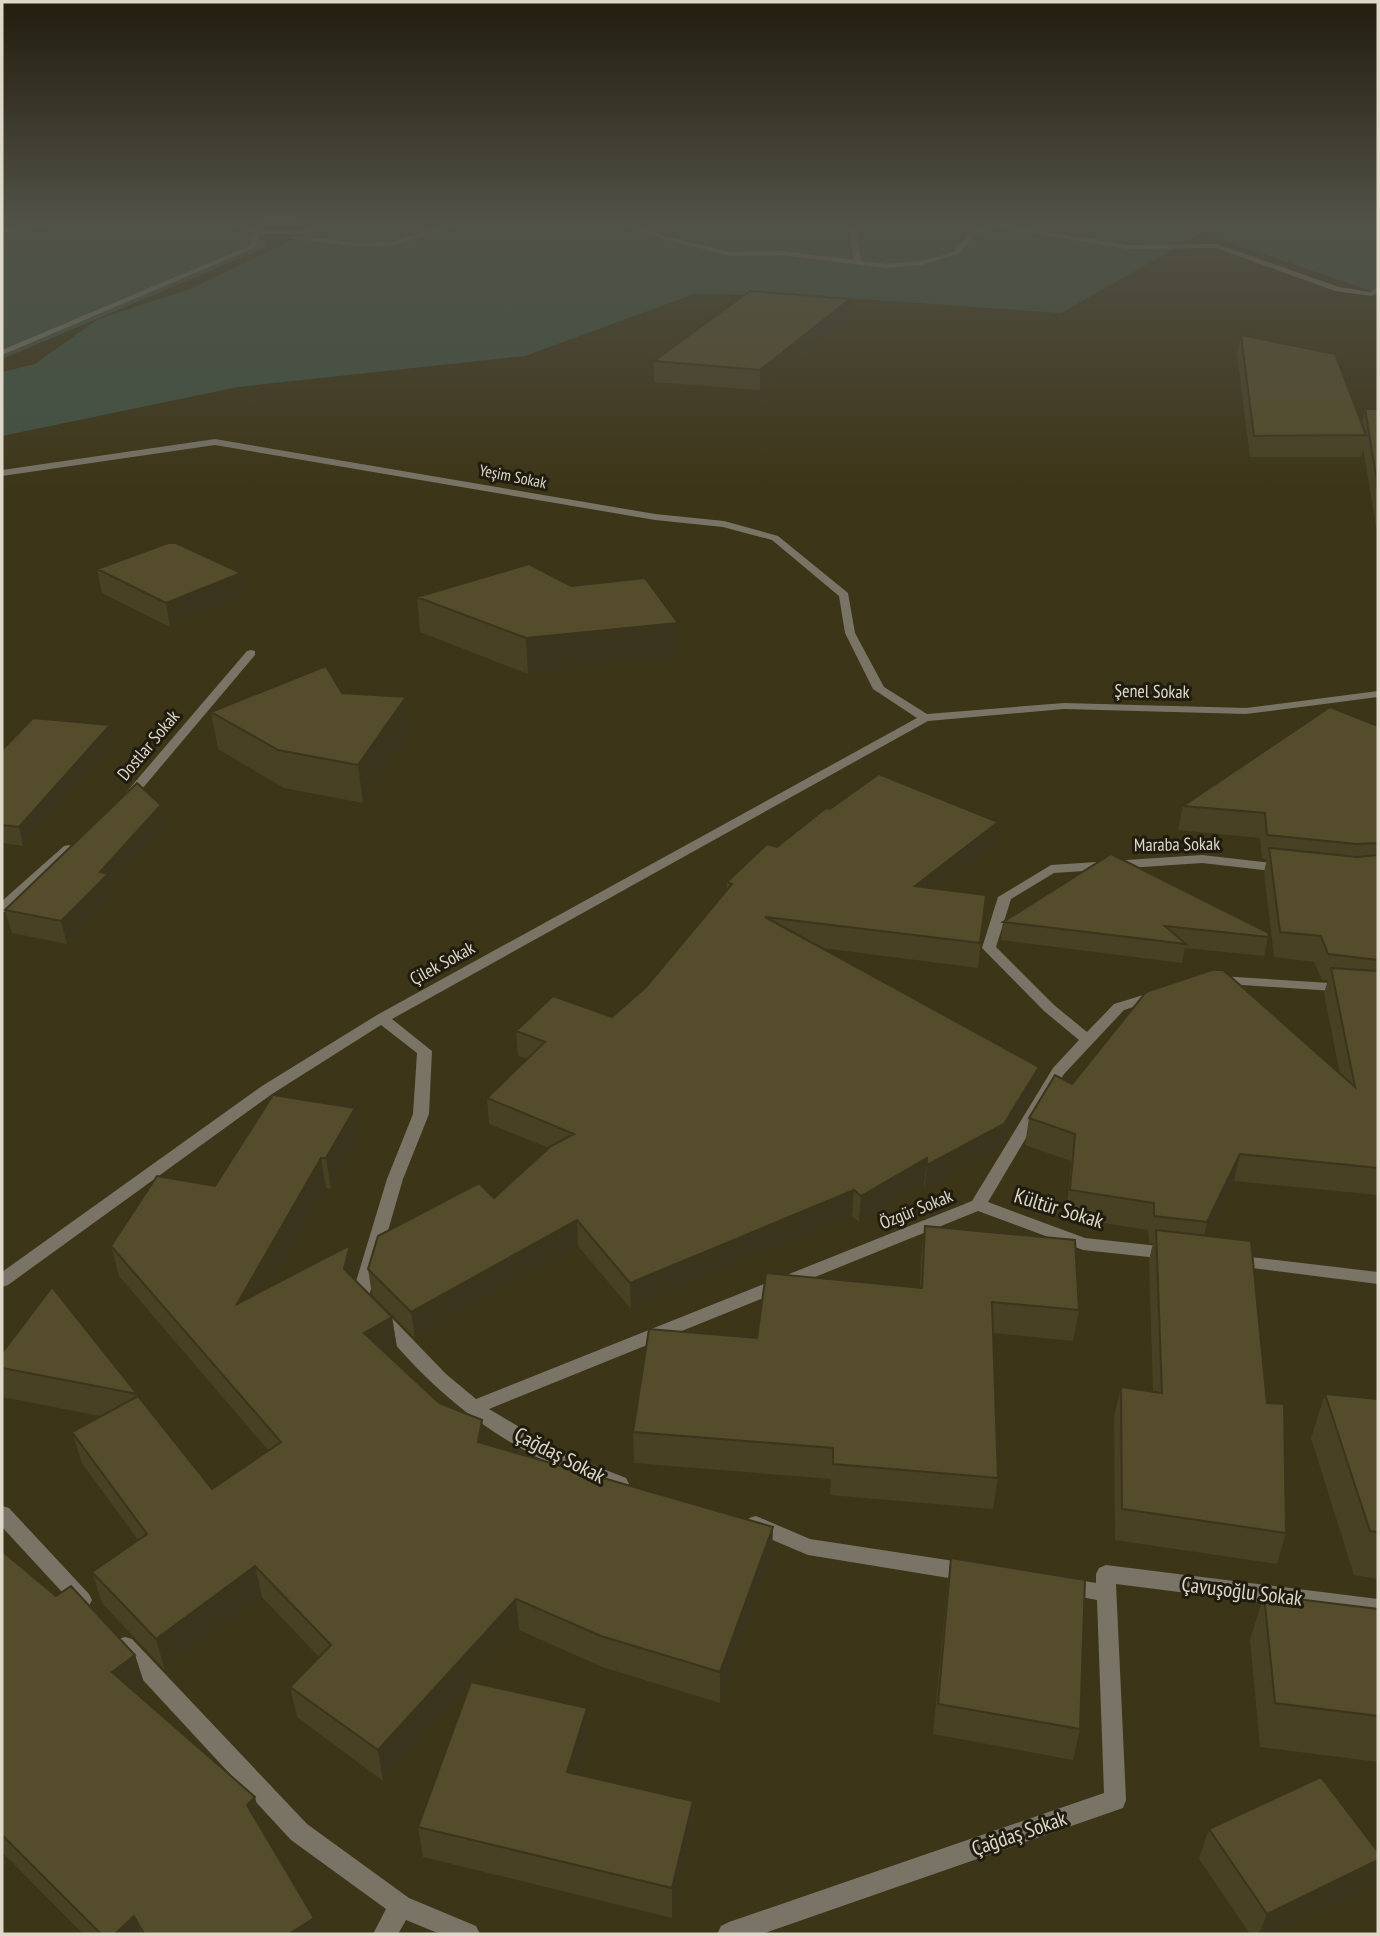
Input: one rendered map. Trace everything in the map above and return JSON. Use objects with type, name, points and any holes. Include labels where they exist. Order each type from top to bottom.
[{"type":"street","points":[[2,353],[105,309]]},
{"type":"street","name":"Yeşim Sokak","points":[[2,473],[215,442],[654,517],[737,527],[775,538],[844,595],[850,633],[879,689],[925,718]]},
{"type":"street","name":"Dostlar Sokak","points":[[117,807],[251,653]]},
{"type":"street","name":"Şenel Sokak","points":[[925,718],[1064,706],[1246,710],[1378,694]]},
{"type":"street","name":"Çilek Sokak","points":[[2,1281],[267,1090],[382,1018],[925,718]]},
{"type":"street","points":[[2,908],[80,840]]},
{"type":"street","name":"Maraba Sokak","points":[[1088,1040],[1049,1008],[989,948],[1005,897],[1051,869],[1202,859],[1296,870]]},
{"type":"street","points":[[1204,979],[1378,990]]},
{"type":"street","name":"Özgür Sokak","points":[[474,1407],[978,1205],[1058,1071],[1119,1007],[1167,991]]},
{"type":"street","name":"Çağdaş Sokak","points":[[382,1018],[425,1051],[421,1114],[395,1179],[360,1298],[458,1395],[474,1407],[533,1446],[609,1481],[634,1488]]},
{"type":"street","name":"Kültür Sokak","points":[[978,1205],[1083,1244],[1190,1256]]},
{"type":"street","points":[[1217,1259],[1378,1278]]},
{"type":"street","points":[[2,1514],[93,1611]]},
{"type":"street","points":[[735,1518],[773,1529],[808,1547],[985,1574]]},
{"type":"street","points":[[1052,1585],[1106,1584]]},
{"type":"street","name":"Çağdaş Sokak","points":[[729,1934],[1115,1800],[1106,1584]]},
{"type":"street","name":"Çavuşoğlu Sokak","points":[[1106,1584],[1378,1608]]},
{"type":"street","points":[[111,1631],[299,1832],[401,1906],[468,1934]]},
{"type":"street","points":[[385,1934],[401,1906]]},
{"type":"green space","points":[[2,309],[119,309],[2,359]]},
{"type":"green space","points":[[128,309],[652,309],[525,356],[238,387],[2,436],[2,372],[35,364],[98,319]]},
{"type":"green space","points":[[1008,309],[1067,309],[1061,313]]},
{"type":"building","points":[[725,309],[837,309],[760,370],[654,361]]},
{"type":"building","points":[[1241,335],[1335,354],[1366,435],[1254,436]]},
{"type":"building","points":[[1365,409],[1378,409],[1378,487]]},
{"type":"building","points":[[168,543],[176,543],[241,573],[166,603],[97,569]]},
{"type":"building","points":[[529,564],[571,586],[645,578],[678,623],[526,638],[417,597]]},
{"type":"building","points":[[326,666],[342,693],[406,697],[358,765],[278,750],[211,712]]},
{"type":"building","points":[[1330,707],[1378,726],[1378,843],[1356,844],[1267,835],[1265,813],[1183,806]]},
{"type":"building","points":[[33,718],[110,725],[19,827],[2,825],[2,750]]},
{"type":"building","points":[[879,774],[998,822],[915,886],[986,895],[980,943],[765,917],[1039,1067],[1004,1124],[927,1165],[927,1158],[861,1196],[854,1190],[630,1283],[577,1220],[411,1312],[368,1269],[378,1236],[479,1183],[494,1198],[551,1146],[574,1134],[487,1098],[545,1042],[516,1031],[553,996],[612,1017],[646,987],[732,884],[727,882],[767,844],[777,847],[826,808],[830,809]]},
{"type":"building","points":[[137,783],[161,805],[100,872],[108,874],[61,921],[5,910]]},
{"type":"building","points":[[1269,848],[1357,857],[1378,855],[1378,960],[1328,954],[1321,936],[1280,932]]},
{"type":"building","points":[[1111,854],[1269,933],[1268,937],[1165,926],[1186,944],[1003,922]]},
{"type":"building","points":[[1331,968],[1378,971],[1378,1168],[1240,1154],[1207,1222],[1154,1216],[1154,1203],[1070,1190],[1075,1134],[1029,1118],[1055,1075],[1072,1084],[1146,992],[1212,970],[1223,970],[1355,1087]]},
{"type":"building","points":[[273,1095],[355,1108],[326,1158],[321,1158],[237,1304],[350,1245],[344,1269],[392,1317],[364,1333],[439,1403],[482,1420],[478,1442],[773,1527],[720,1672],[601,1636],[516,1599],[378,1750],[290,1687],[331,1645],[255,1566],[156,1639],[92,1572],[147,1534],[72,1432],[138,1396],[212,1489],[281,1442],[111,1246],[157,1176],[215,1186]]},
{"type":"building","points":[[925,1226],[1075,1240],[1079,1310],[992,1302],[998,1478],[833,1464],[833,1448],[633,1432],[649,1329],[757,1338],[766,1273],[922,1288]]},
{"type":"building","points":[[1156,1230],[1251,1241],[1267,1403],[1284,1404],[1286,1533],[1122,1509],[1121,1387],[1162,1393]]},
{"type":"building","points":[[52,1287],[137,1394],[2,1368],[2,1353]]},
{"type":"building","points":[[1325,1394],[1378,1399],[1378,1532],[1370,1531]]},
{"type":"building","points":[[2,1551],[56,1596],[71,1586],[135,1655],[112,1672],[255,1797],[247,1805],[314,1918],[289,1934],[144,1934],[134,1916],[115,1934],[101,1934],[2,1835]]},
{"type":"building","points":[[951,1558],[1085,1580],[1080,1729],[938,1704]]},
{"type":"building","points":[[1264,1595],[1378,1609],[1378,1716],[1275,1703]]},
{"type":"building","points":[[471,1682],[587,1708],[567,1772],[693,1801],[672,1888],[418,1827]]},
{"type":"building","points":[[1321,1777],[1378,1852],[1378,1860],[1267,1914],[1209,1829]]}]
